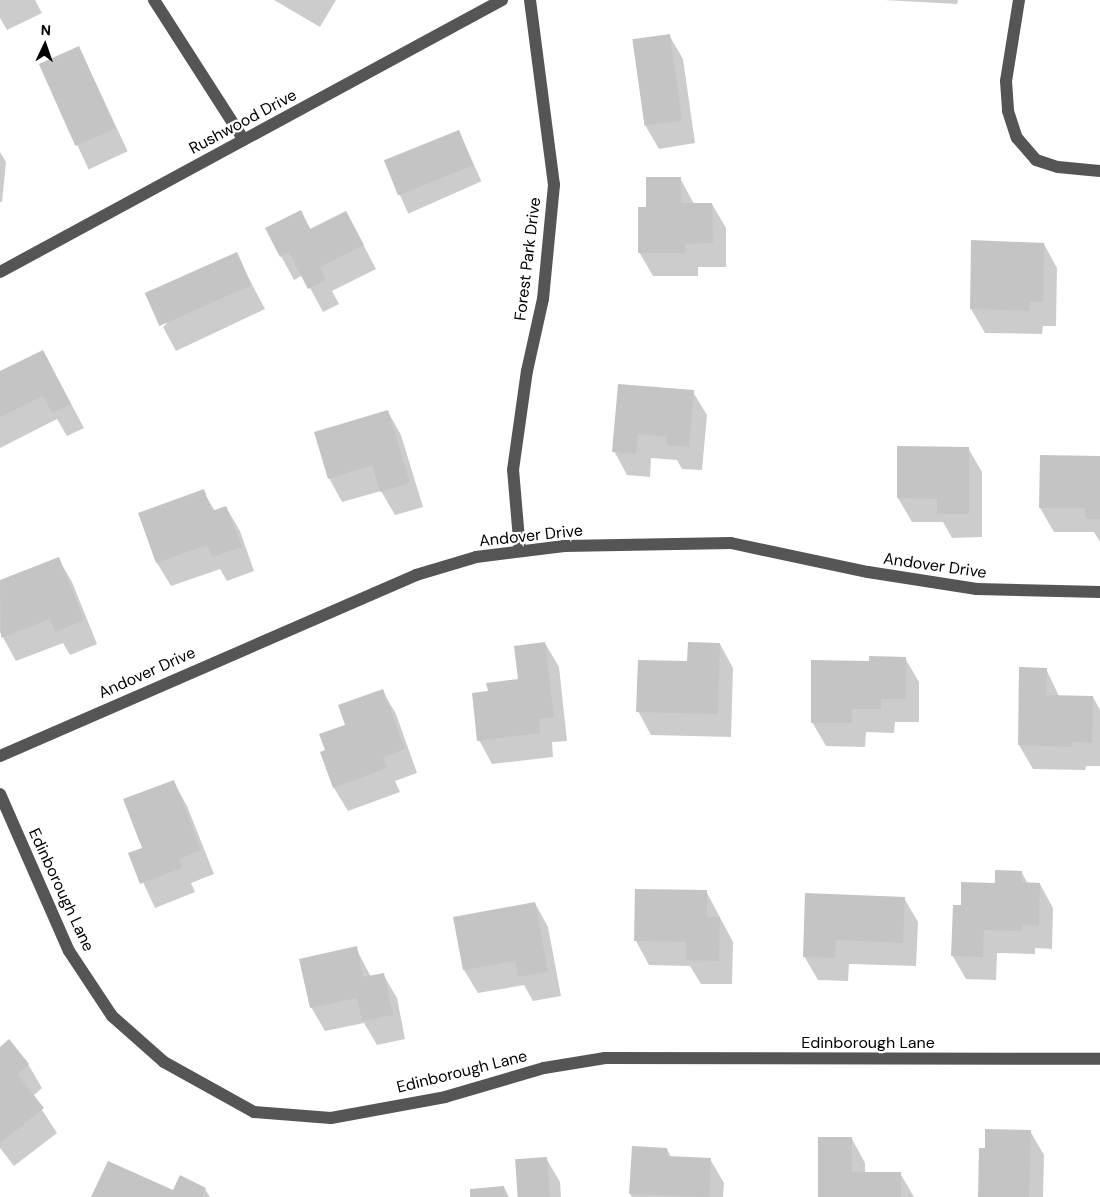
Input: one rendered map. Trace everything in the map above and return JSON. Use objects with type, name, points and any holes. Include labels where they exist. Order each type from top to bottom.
[{"type":"street","points":[[154,0],[244,140]]},
{"type":"street","name":"Rushwood Drive","points":[[0,272],[502,0]]},
{"type":"street","name":"Forest Park Drive","points":[[520,551],[513,470],[527,371],[543,299],[554,185],[530,0]]},
{"type":"street","points":[[1019,0],[1006,81],[1008,112],[1017,138],[1036,160],[1100,171]]},
{"type":"street","name":"Andover Drive","points":[[0,756],[416,575],[476,557],[564,546],[731,543],[868,572],[977,589],[1100,592]]},
{"type":"street","name":"Edinborough Lane","points":[[0,794],[69,951],[112,1016],[164,1062],[254,1112],[331,1118],[444,1097],[544,1068],[605,1058],[1100,1059]]},
{"type":"building","points":[[670,34],[682,120],[644,125],[632,39]]},
{"type":"building","points":[[79,46],[116,128],[75,146],[39,64]]},
{"type":"building","points":[[459,130],[473,165],[398,196],[384,160]]},
{"type":"building","points":[[646,177],[681,177],[681,203],[712,203],[713,243],[685,244],[685,253],[638,253],[638,207],[646,207]]},
{"type":"building","points":[[301,210],[310,229],[346,211],[364,245],[320,267],[326,280],[308,289],[289,252],[280,257],[265,228]]},
{"type":"building","points":[[971,240],[1044,243],[1043,302],[1030,302],[1029,311],[970,309]]},
{"type":"building","points":[[237,252],[252,285],[159,326],[145,293]]},
{"type":"building","points":[[43,350],[71,404],[52,413],[43,396],[0,417],[0,371]]},
{"type":"building","points":[[618,384],[694,390],[689,447],[667,445],[667,437],[638,434],[636,454],[612,452]]},
{"type":"building","points":[[388,410],[410,483],[380,492],[372,465],[328,479],[314,432]]},
{"type":"building","points":[[897,446],[969,447],[969,514],[937,514],[937,499],[897,498]]},
{"type":"building","points":[[1040,455],[1100,456],[1100,519],[1085,519],[1085,508],[1039,508]]},
{"type":"building","points":[[204,489],[212,511],[226,506],[242,547],[212,557],[207,545],[156,563],[138,513]]},
{"type":"building","points":[[59,557],[84,620],[55,632],[50,619],[1,638],[0,580]]},
{"type":"building","points":[[545,642],[554,717],[539,719],[540,733],[477,741],[472,693],[488,691],[486,683],[518,679],[514,646]]},
{"type":"building","points":[[688,642],[720,643],[718,714],[636,712],[638,660],[687,661]]},
{"type":"building","points":[[869,656],[906,657],[906,699],[881,699],[881,709],[852,709],[852,723],[811,723],[811,660],[869,661]]},
{"type":"building","points":[[1019,667],[1047,668],[1046,695],[1093,696],[1092,743],[1072,742],[1072,747],[1018,745]]},
{"type":"building","points":[[383,689],[405,749],[383,757],[387,768],[333,788],[320,752],[325,750],[319,734],[345,725],[338,705]]},
{"type":"building","points":[[174,780],[201,850],[179,859],[182,868],[140,884],[128,853],[142,848],[123,799]]},
{"type":"building","points":[[995,870],[1022,871],[1022,882],[1040,883],[1039,926],[1022,925],[1022,931],[984,930],[983,957],[951,956],[953,905],[961,905],[961,882],[995,883]]},
{"type":"building","points":[[635,889],[707,890],[707,917],[720,917],[719,961],[686,960],[686,942],[634,941]]},
{"type":"building","points":[[805,893],[905,897],[903,943],[836,940],[835,958],[803,957]]},
{"type":"building","points":[[535,902],[548,972],[518,977],[515,961],[463,970],[453,917]]},
{"type":"building","points":[[357,946],[363,977],[384,973],[393,1015],[362,1021],[357,998],[310,1008],[299,959]]},
{"type":"building","points":[[9,1039],[29,1064],[17,1074],[44,1108],[0,1143],[0,1047]]},
{"type":"building","points":[[985,1129],[1031,1130],[1029,1197],[978,1197],[979,1148],[985,1148]]},
{"type":"building","points":[[818,1137],[852,1137],[852,1172],[901,1172],[901,1197],[818,1197]]},
{"type":"building","points":[[632,1146],[667,1148],[667,1156],[711,1158],[709,1197],[629,1194]]},
{"type":"building","points":[[547,1157],[550,1197],[518,1197],[515,1159]]},
{"type":"building","points":[[108,1161],[173,1190],[180,1175],[206,1188],[202,1197],[91,1197]]},
{"type":"building","points":[[504,1186],[505,1197],[470,1197],[470,1189]]}]
